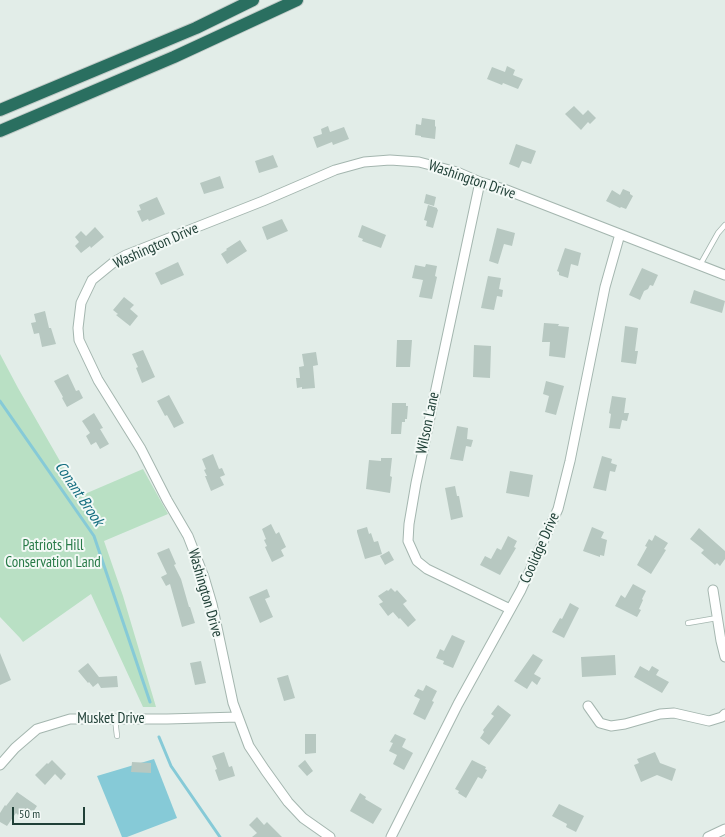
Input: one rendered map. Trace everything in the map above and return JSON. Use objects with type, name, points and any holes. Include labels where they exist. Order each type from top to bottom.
[{"type":"highway","points":[[0,110],[196,28],[253,0]]},
{"type":"highway","points":[[0,130],[174,57],[297,0]]},
{"type":"street","name":"Washington Drive","points":[[330,837],[303,818],[288,802],[249,746],[233,703],[212,604],[204,577],[188,536],[167,500],[141,449],[98,380],[79,340],[78,328],[81,303],[92,280],[114,262],[126,255],[263,201],[335,170],[364,162],[384,160],[419,162],[457,172],[725,275]]},
{"type":"street","name":"Wilson Lane","points":[[480,182],[416,483],[408,524],[408,541],[417,561],[427,569],[510,609]]},
{"type":"street","name":"Coolidge Drive","points":[[391,837],[458,704],[521,590],[558,509],[570,461],[605,288],[620,234]]},
{"type":"street","points":[[713,590],[725,656]]},
{"type":"street","points":[[588,706],[600,723],[611,726],[660,714],[674,713],[709,721],[722,717],[725,714]]},
{"type":"street","name":"Musket Drive","points":[[2,759],[37,729],[70,719],[238,717]]},
{"type":"street","points":[[708,837],[725,829]]},
{"type":"lane","points":[[700,265],[718,233],[725,225]]},
{"type":"lane","points":[[688,623],[717,618]]},
{"type":"lane","points":[[115,719],[117,736]]},
{"type":"green space","name":"Patriots Hill Conservation Land","points":[[0,354],[80,496],[143,469],[168,514],[104,541],[123,596],[156,707],[143,707],[91,594],[23,642],[0,617]]},
{"type":"water","points":[[154,759],[177,818],[127,837],[122,837],[97,776]]},
{"type":"building","points":[[507,66],[515,70],[513,75],[523,79],[518,89],[487,79],[492,67],[505,72]]},
{"type":"building","points":[[574,106],[583,115],[588,110],[596,118],[590,124],[588,122],[581,130],[565,114]]},
{"type":"building","points":[[422,118],[435,120],[435,139],[415,135],[416,124],[421,125]]},
{"type":"building","points":[[328,126],[330,132],[344,127],[349,139],[333,145],[332,142],[317,148],[313,137],[322,134],[321,129]]},
{"type":"building","points":[[516,144],[536,151],[531,164],[522,161],[519,168],[509,164]]},
{"type":"building","points":[[273,155],[278,167],[259,173],[255,161]]},
{"type":"building","points":[[220,176],[224,188],[204,194],[200,183]]},
{"type":"building","points":[[623,189],[630,192],[633,196],[626,209],[620,208],[606,201],[612,190],[620,195]]},
{"type":"building","points":[[426,194],[436,197],[434,206],[424,203]]},
{"type":"building","points":[[157,197],[165,214],[149,221],[148,219],[142,222],[137,211],[141,210],[139,205]]},
{"type":"building","points":[[428,205],[437,208],[438,210],[433,228],[426,226],[427,221],[424,220]]},
{"type":"building","points":[[282,219],[288,231],[267,240],[262,227]]},
{"type":"building","points":[[362,225],[386,235],[381,248],[362,241],[363,239],[358,237]]},
{"type":"building","points":[[95,227],[104,237],[91,248],[90,246],[81,253],[75,246],[79,242],[75,237],[81,231],[86,236]]},
{"type":"building","points":[[497,228],[515,233],[512,246],[504,244],[498,264],[489,261]]},
{"type":"building","points":[[240,240],[247,251],[227,264],[221,254]]},
{"type":"building","points":[[565,248],[581,253],[578,266],[571,264],[568,278],[559,275],[559,272],[557,271]]},
{"type":"building","points":[[178,262],[184,275],[161,285],[155,273]]},
{"type":"building","points":[[426,264],[437,266],[435,276],[437,277],[432,299],[419,297],[423,280],[412,278],[415,265],[425,267]]},
{"type":"building","points":[[642,268],[658,275],[653,286],[650,285],[648,289],[644,291],[640,300],[629,295]]},
{"type":"building","points":[[488,276],[501,278],[499,289],[503,290],[502,297],[497,296],[494,310],[481,308]]},
{"type":"building","points":[[694,290],[725,301],[722,313],[690,303]]},
{"type":"building","points":[[124,297],[134,305],[130,309],[138,316],[130,326],[116,315],[118,314],[113,310]]},
{"type":"building","points":[[45,311],[49,328],[51,328],[56,344],[42,347],[39,333],[34,334],[31,323],[36,322],[34,314]]},
{"type":"building","points":[[544,323],[559,324],[558,326],[569,327],[565,358],[549,356],[550,342],[542,342]]},
{"type":"building","points":[[625,326],[638,328],[635,351],[638,351],[636,364],[621,362]]},
{"type":"building","points":[[397,340],[412,340],[410,367],[396,367]]},
{"type":"building","points":[[474,345],[491,346],[490,378],[473,377]]},
{"type":"building","points":[[143,350],[155,377],[142,383],[136,368],[138,367],[132,354]]},
{"type":"building","points":[[316,352],[318,365],[313,366],[315,388],[297,388],[296,378],[300,378],[299,367],[304,366],[302,354]]},
{"type":"building","points":[[68,374],[76,391],[79,390],[83,398],[67,407],[54,381]]},
{"type":"building","points":[[546,381],[564,386],[556,415],[545,412],[549,396],[543,394]]},
{"type":"building","points":[[169,395],[184,423],[174,428],[167,415],[165,416],[157,401]]},
{"type":"building","points":[[612,396],[626,398],[624,413],[629,413],[627,421],[622,420],[620,429],[609,428],[611,414],[609,413]]},
{"type":"building","points":[[392,403],[406,403],[406,406],[408,406],[407,419],[405,419],[405,422],[402,422],[401,434],[391,434]]},
{"type":"building","points":[[94,413],[103,428],[100,429],[109,444],[100,449],[96,442],[91,445],[86,436],[90,433],[82,421]]},
{"type":"building","points":[[457,426],[468,428],[467,439],[473,440],[471,447],[466,446],[463,461],[450,459]]},
{"type":"building","points":[[213,454],[219,469],[222,468],[225,475],[220,477],[224,485],[211,491],[205,476],[207,476],[204,470],[206,469],[202,459]]},
{"type":"building","points":[[602,456],[612,459],[611,463],[617,465],[615,472],[610,471],[606,491],[593,488]]},
{"type":"building","points":[[381,458],[392,458],[390,493],[366,489],[369,460],[381,461]]},
{"type":"building","points":[[510,471],[533,475],[529,497],[506,493]]},
{"type":"building","points":[[455,486],[457,496],[459,496],[463,517],[451,520],[445,488]]},
{"type":"building","points":[[271,524],[276,534],[279,532],[286,547],[281,550],[284,556],[272,562],[265,547],[267,546],[264,540],[266,539],[262,529]]},
{"type":"building","points":[[367,527],[374,542],[378,541],[382,554],[365,559],[357,530]]},
{"type":"building","points":[[592,527],[604,532],[601,538],[607,540],[604,556],[600,555],[600,557],[583,551]]},
{"type":"building","points":[[699,528],[725,551],[725,559],[720,566],[717,563],[715,565],[701,553],[704,550],[690,539]]},
{"type":"building","points":[[655,535],[668,543],[664,549],[666,550],[651,574],[637,565],[647,547],[645,546],[649,539],[652,541]]},
{"type":"building","points":[[508,536],[517,541],[514,547],[516,548],[500,575],[480,565],[485,556],[491,559],[497,548],[501,550]]},
{"type":"building","points":[[169,548],[176,564],[174,565],[181,579],[195,623],[182,627],[170,584],[166,586],[161,577],[167,574],[157,553]]},
{"type":"building","points":[[389,551],[394,560],[385,565],[380,556]]},
{"type":"building","points":[[633,584],[646,591],[639,609],[641,610],[637,617],[615,606],[621,595],[625,598]]},
{"type":"building","points":[[391,588],[395,592],[397,590],[407,601],[403,604],[416,620],[408,627],[393,612],[388,616],[379,604],[383,602],[378,596]]},
{"type":"building","points":[[267,589],[270,597],[265,599],[273,617],[260,623],[249,597]]},
{"type":"building","points":[[570,603],[579,608],[564,638],[552,632],[560,618],[562,619]]},
{"type":"building","points":[[452,635],[465,641],[453,668],[443,664],[444,661],[436,658],[440,649],[444,651]]},
{"type":"building","points":[[0,653],[11,680],[0,685]]},
{"type":"building","points":[[533,654],[543,660],[534,674],[541,678],[537,685],[532,681],[527,689],[514,681]]},
{"type":"building","points":[[615,655],[616,675],[582,677],[581,657]]},
{"type":"building","points":[[201,661],[206,683],[195,685],[190,663]]},
{"type":"building","points":[[88,663],[99,677],[117,676],[118,687],[101,688],[98,683],[93,687],[89,682],[88,683],[78,671]]},
{"type":"building","points":[[640,666],[649,671],[652,666],[659,670],[656,675],[669,682],[662,693],[634,677]]},
{"type":"building","points":[[288,675],[295,698],[284,701],[277,678]]},
{"type":"building","points":[[426,685],[437,691],[432,701],[434,702],[425,720],[413,714],[420,699],[414,696],[418,689],[423,691]]},
{"type":"building","points":[[498,705],[511,715],[489,745],[480,738],[484,732],[483,730],[494,716],[491,714]]},
{"type":"building","points":[[305,734],[316,734],[316,753],[305,754]]},
{"type":"building","points":[[395,734],[406,739],[402,747],[413,753],[404,770],[393,764],[397,755],[389,751],[393,743],[390,742]]},
{"type":"building","points":[[224,752],[229,767],[232,766],[235,776],[219,781],[215,770],[217,769],[212,756]]},
{"type":"building","points":[[655,752],[660,763],[676,769],[672,781],[657,775],[641,782],[634,765],[639,763],[637,759]]},
{"type":"building","points":[[52,760],[66,774],[61,780],[55,774],[45,785],[35,775]]},
{"type":"building","points":[[305,760],[313,771],[307,776],[298,766]]},
{"type":"building","points":[[472,760],[486,767],[485,769],[487,770],[482,779],[478,777],[466,798],[455,789]]},
{"type":"building","points":[[132,762],[151,763],[151,773],[131,772]]},
{"type":"building","points":[[17,792],[37,806],[33,812],[27,808],[25,812],[22,810],[18,815],[16,813],[7,826],[0,822],[0,813]]},
{"type":"building","points":[[360,793],[366,797],[365,799],[382,809],[373,824],[350,811]]},
{"type":"building","points":[[559,804],[584,816],[576,832],[566,827],[567,824],[552,816]]},
{"type":"building","points":[[257,817],[264,825],[267,822],[282,837],[252,837],[257,833],[249,825]]},
{"type":"waterway","name":"Conant Brook","points":[[0,401],[94,536],[150,702]]},
{"type":"waterway","name":"Conant Brook","points":[[159,737],[171,766],[220,837]]}]
